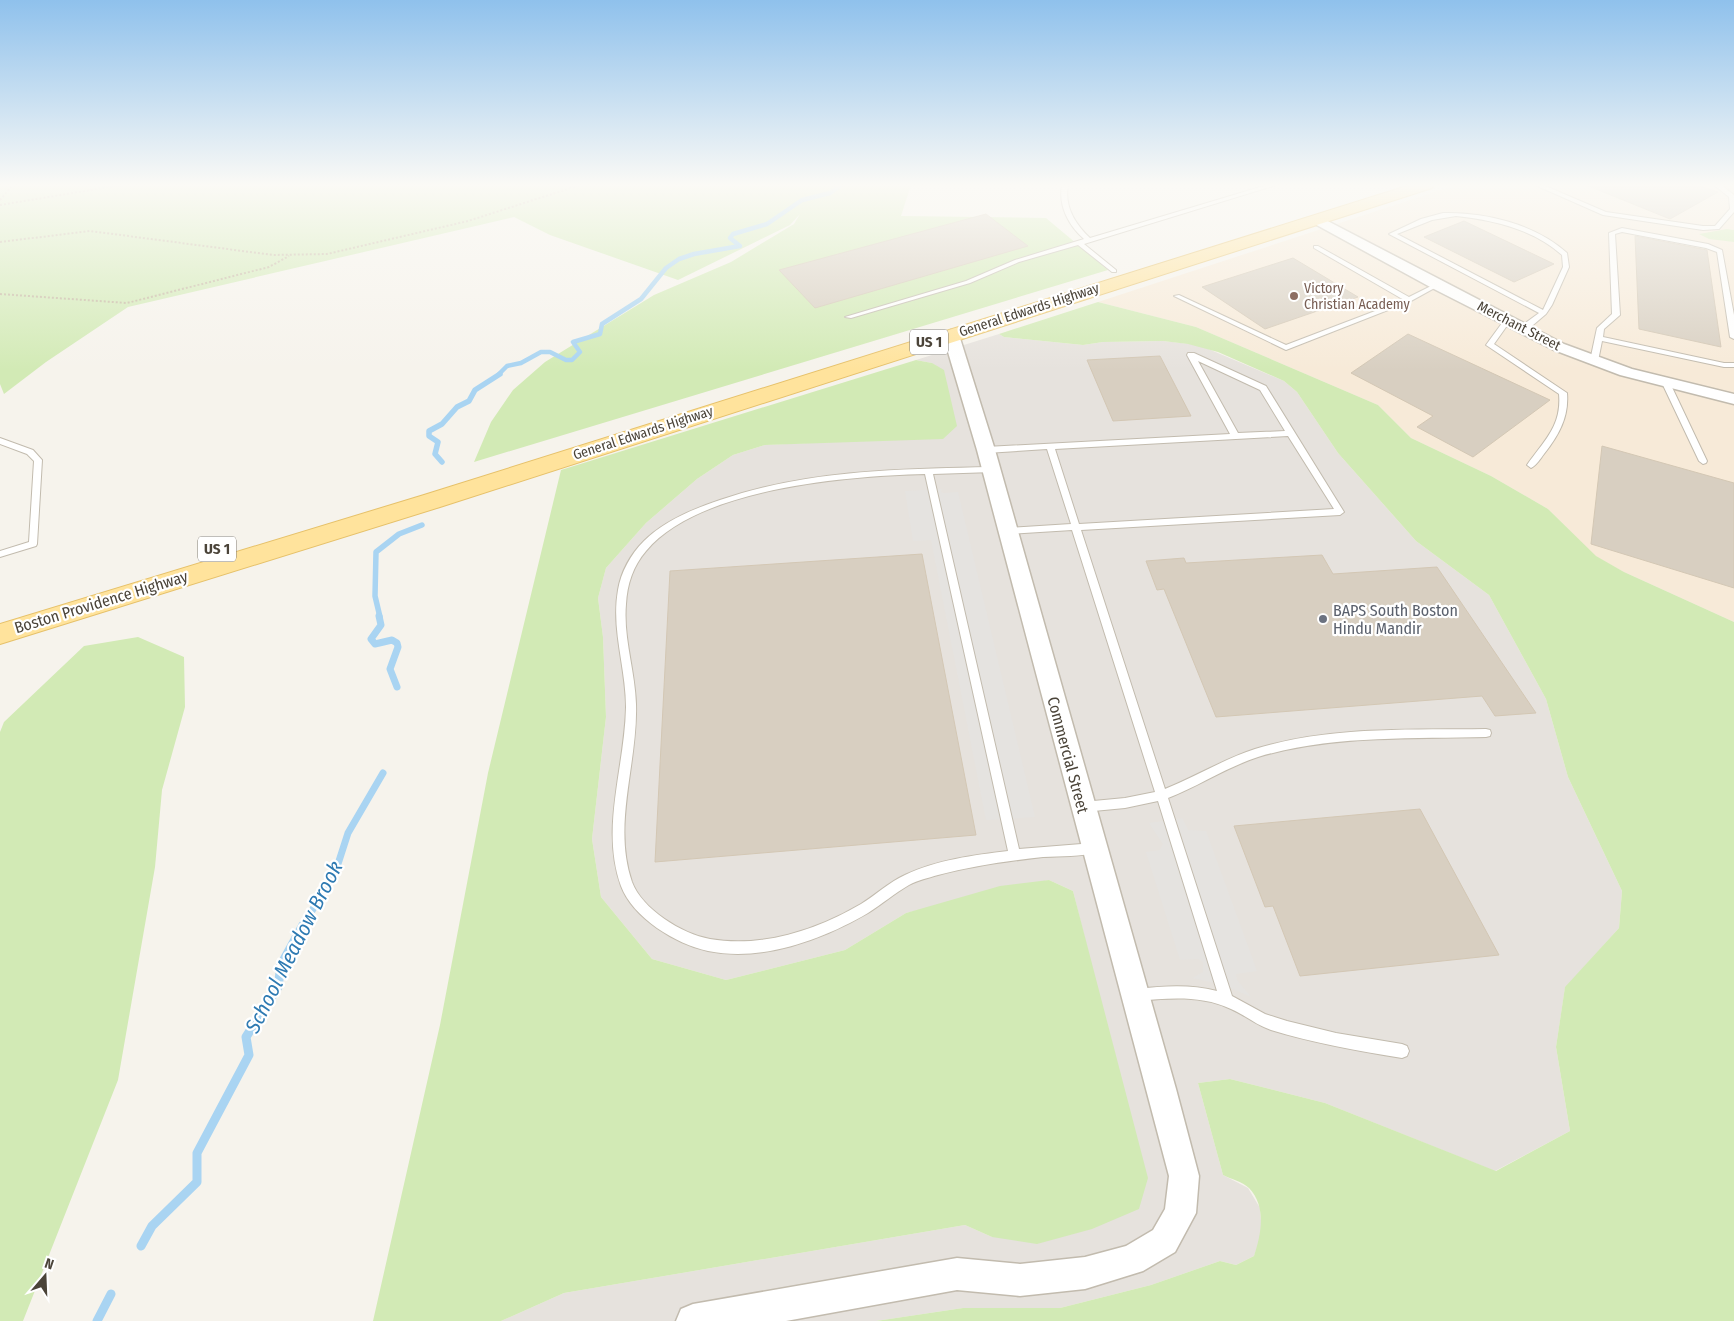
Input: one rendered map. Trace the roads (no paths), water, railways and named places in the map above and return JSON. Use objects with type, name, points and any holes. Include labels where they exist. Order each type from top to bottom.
[{"type":"main road","name":"General Edwards Highway","points":[[433,492],[1193,247]]},
{"type":"main road","name":"General Edwards Highway","points":[[433,492],[951,335],[1233,247]]},
{"type":"main road","name":"Boston Providence Highway","points":[[0,615],[433,492]]},
{"type":"main road","name":"Boston Providence Highway","points":[[0,634],[433,492]]},
{"type":"street","name":"Merchant Street","points":[[1367,247],[1437,285],[1559,347],[1594,361],[1666,383],[1734,399]]},
{"type":"street","name":"Commercial Street","points":[[693,1321],[957,1274],[1020,1280],[1085,1273],[1132,1260],[1164,1241],[1180,1213],[1184,1176],[988,460],[951,335]]},
{"type":"lane","points":[[849,318],[968,282],[1017,261],[1066,247]]},
{"type":"lane","points":[[1083,247],[1114,271]]},
{"type":"lane","points":[[1316,247],[1409,300]]},
{"type":"lane","points":[[1416,247],[1544,313]]},
{"type":"lane","points":[[1523,329],[1544,313],[1567,262],[1564,252],[1556,247]]},
{"type":"lane","points":[[1594,361],[1601,328],[1616,315],[1613,247]]},
{"type":"lane","points":[[1710,247],[1720,251],[1734,337]]},
{"type":"lane","points":[[1177,296],[1286,348],[1409,300],[1437,285]]},
{"type":"lane","points":[[1507,320],[1490,345],[1563,393],[1566,407],[1562,420],[1549,444],[1531,465]]},
{"type":"lane","points":[[1599,338],[1724,365],[1734,364]]},
{"type":"lane","points":[[1007,531],[1340,512],[1263,388],[1191,355],[1235,436]]},
{"type":"lane","points":[[1666,383],[1703,460]]},
{"type":"lane","points":[[1094,848],[1014,853],[915,876],[870,905],[819,933],[800,939],[755,946],[714,946],[695,941],[658,923],[638,905],[621,873],[620,805],[631,709],[620,601],[626,574],[640,551],[661,531],[685,517],[752,491],[840,477],[928,471],[1050,446],[1290,433]]},
{"type":"lane","points":[[0,441],[30,452],[38,460],[33,544],[0,554]]},
{"type":"lane","points":[[1050,446],[1228,1001]]},
{"type":"lane","points":[[928,471],[1014,853]]},
{"type":"lane","points":[[1082,807],[1132,802],[1163,795],[1234,762],[1283,746],[1351,738],[1486,733]]},
{"type":"lane","points":[[1136,996],[1192,991],[1228,1001],[1270,1023],[1351,1043],[1402,1051]]},
{"type":"waterway","name":"School Meadow Brook","points":[[498,375],[507,366],[521,363],[541,352],[550,352],[566,360],[572,360],[580,352],[573,342],[600,334],[602,324],[641,299],[666,268],[679,259],[694,254],[736,247]]},
{"type":"waterway","name":"School Meadow Brook","points":[[442,462],[435,454],[438,442],[429,436],[429,431],[442,424],[457,407],[469,401],[475,390],[500,374]]},
{"type":"waterway","name":"School Meadow Brook","points":[[380,617],[375,596],[376,552],[399,534],[422,525]]},
{"type":"waterway","name":"School Meadow Brook","points":[[379,616],[381,625],[371,639],[375,644],[392,640],[397,643],[398,647],[390,669],[397,687]]},
{"type":"waterway","name":"School Meadow Brook","points":[[303,927],[338,864],[348,833],[383,773]]},
{"type":"waterway","name":"School Meadow Brook","points":[[141,1246],[152,1226],[197,1182],[197,1153],[249,1055],[246,1037],[278,987],[281,965],[303,925]]},
{"type":"waterway","name":"School Meadow Brook","points":[[97,1321],[111,1294]]},
{"type":"place","name":"Victory Christian Academy","points":[[1294,296]]},
{"type":"place","name":"BAPS South Boston Hindu Mandir","points":[[1323,619]]}]
